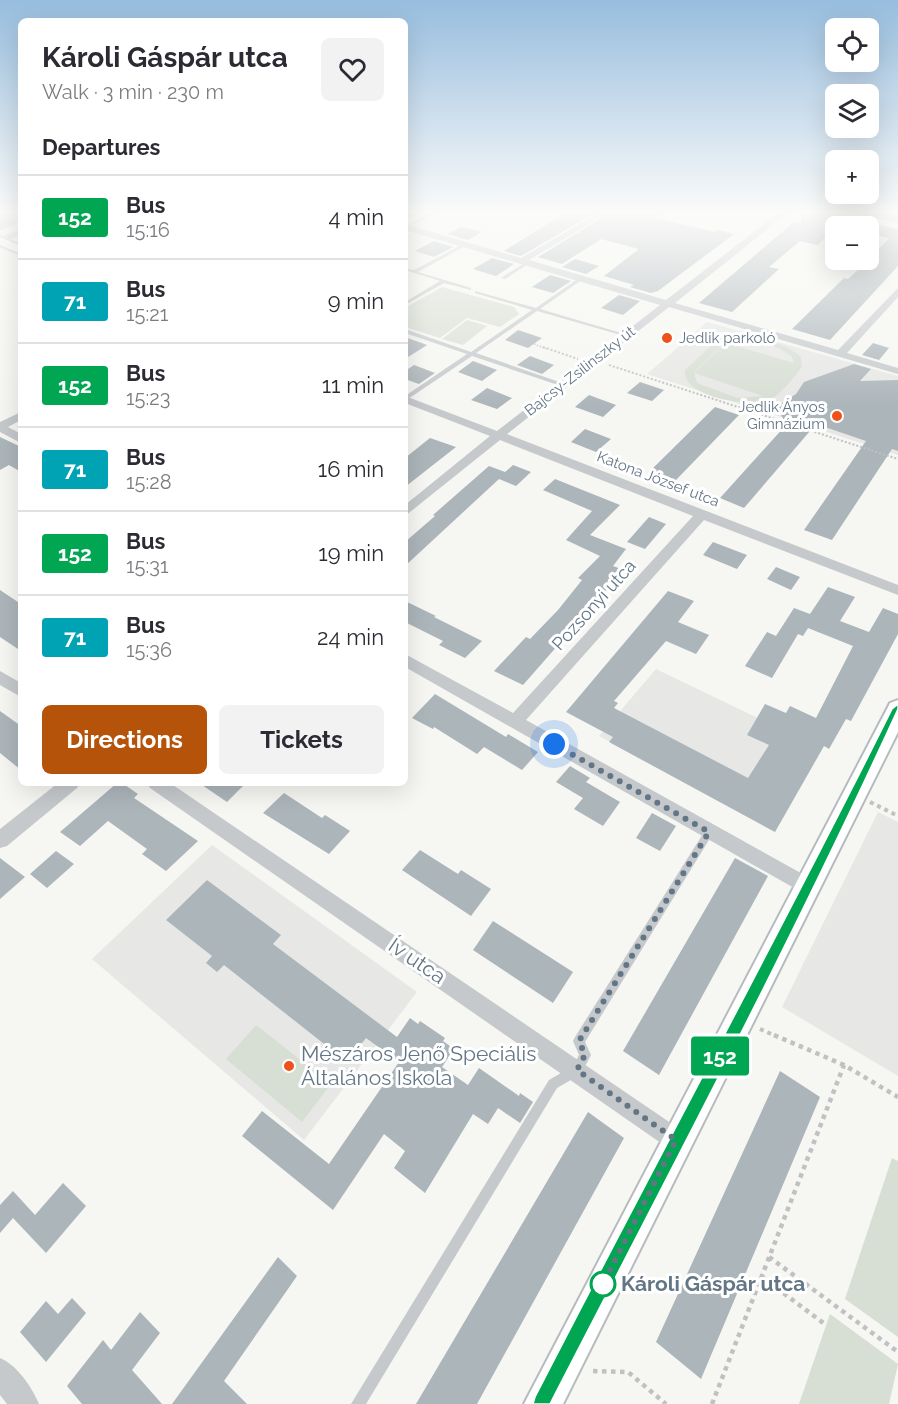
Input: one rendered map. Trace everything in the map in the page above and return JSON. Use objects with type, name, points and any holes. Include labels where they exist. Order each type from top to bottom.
[{"type":"street","points":[[573,277],[898,371]]},
{"type":"street","name":"Bajcsy-Zsilinszky út","points":[[408,510],[499,435],[703,277]]},
{"type":"street","points":[[840,354],[898,291]]},
{"type":"street","name":"Katona József utca","points":[[408,400],[898,590]]},
{"type":"street","points":[[0,427],[18,418]]},
{"type":"street","points":[[0,427],[18,437]]},
{"type":"street","name":"Pozsonyi utca","points":[[515,722],[702,514]]},
{"type":"street","points":[[408,662],[810,888]]},
{"type":"street","points":[[0,677],[18,689]]},
{"type":"street","points":[[543,1404],[676,1140],[810,888],[898,709]]},
{"type":"street","points":[[0,840],[67,786]]},
{"type":"street","name":"Ív utca","points":[[160,786],[676,1140]]},
{"type":"street","points":[[0,1372],[25,1404]]},
{"type":"lane","points":[[429,277],[469,289]]},
{"type":"lane","points":[[408,397],[581,279]]},
{"type":"lane","points":[[408,302],[444,281]]},
{"type":"lane","points":[[477,292],[626,336]]},
{"type":"lane","points":[[408,331],[563,385]]},
{"type":"lane","points":[[358,1404],[553,1084],[577,1070],[585,1055],[579,1041],[709,832]]},
{"type":"path","points":[[534,344],[898,459]]},
{"type":"path","points":[[869,801],[898,816]]},
{"type":"path","points":[[757,1028],[844,1065],[898,1097]]},
{"type":"path","points":[[712,1404],[844,1065]]},
{"type":"path","points":[[769,1257],[898,1352]]},
{"type":"path","points":[[762,1277],[826,1325]]},
{"type":"path","points":[[593,1371],[628,1372],[666,1404]]},
{"type":"shaded area","points":[[442,287],[514,307],[519,314],[500,327],[467,318],[440,338],[408,328],[408,306]]},
{"type":"shaded area","points":[[467,320],[487,326],[463,345],[442,339]]},
{"type":"shaded area","name":"Jedlik Ányos Gimnázium","points":[[707,322],[898,376],[898,455],[647,374]]},
{"type":"shaded area","points":[[737,337],[757,338],[776,343],[801,357],[802,367],[783,390],[769,400],[747,402],[718,398],[694,387],[687,379],[685,370],[716,341]],"holes":[[[757,342],[773,346],[792,357],[794,363],[727,343]],[[725,344],[694,373],[694,372]],[[694,373],[763,396],[738,398],[697,383]]]},
{"type":"shaded area","points":[[656,669],[822,749],[775,832],[599,736]]},
{"type":"shaded area","points":[[878,812],[898,822],[898,1076],[782,1007]]},
{"type":"shaded area","name":"Mészáros Jenő Speciális Általános Iskola","points":[[212,845],[417,992],[304,1140],[92,959]]},
{"type":"shaded area","points":[[256,1025],[331,1084],[302,1122],[226,1059]]},
{"type":"shaded area","points":[[892,1158],[898,1161],[898,1337],[845,1299]]},
{"type":"shaded area","points":[[830,1314],[898,1364],[889,1404],[799,1404]]},
{"type":"building","points":[[548,277],[571,281],[553,293],[532,287]]},
{"type":"building","points":[[606,277],[677,277],[658,291],[651,293],[630,287],[634,285]]},
{"type":"building","points":[[730,277],[771,277],[732,312],[699,303]]},
{"type":"building","points":[[888,277],[830,340],[792,329],[844,278]]},
{"type":"building","points":[[619,295],[640,301],[623,315],[601,308]]},
{"type":"building","points":[[518,330],[542,338],[528,348],[505,340]]},
{"type":"building","points":[[408,338],[427,345],[408,357]]},
{"type":"building","points":[[873,343],[889,348],[879,360],[862,355]]},
{"type":"building","points":[[530,356],[554,365],[542,374],[517,365]]},
{"type":"building","points":[[473,361],[497,370],[482,381],[458,372]]},
{"type":"building","points":[[854,364],[871,369],[860,381],[898,380],[898,451],[892,449],[832,540],[804,530],[866,441],[816,424],[744,508],[720,498],[786,425],[777,406],[796,394],[804,382]]},
{"type":"building","points":[[414,365],[435,373],[419,384],[408,380],[408,369]]},
{"type":"building","points":[[640,382],[664,390],[652,401],[627,393]]},
{"type":"building","points":[[487,388],[512,398],[497,409],[471,400]]},
{"type":"building","points":[[589,395],[616,405],[603,417],[575,407]]},
{"type":"building","points":[[715,407],[739,415],[675,481],[650,471]]},
{"type":"building","points":[[585,429],[611,439],[596,452],[571,442]]},
{"type":"building","points":[[0,437],[18,446],[18,470],[9,465],[0,470]]},
{"type":"building","points":[[430,438],[456,447],[408,485],[408,456]]},
{"type":"building","points":[[513,465],[531,472],[516,486],[499,479],[408,563],[408,539],[435,516],[433,515],[489,466],[505,472]]},
{"type":"building","points":[[555,479],[620,505],[590,535],[626,549],[613,566],[624,570],[523,685],[494,671],[526,637],[530,639],[558,610],[582,580],[578,578],[600,556],[566,540],[592,511],[543,490]]},
{"type":"building","points":[[649,517],[666,524],[645,549],[627,542]]},
{"type":"building","points":[[713,542],[747,555],[737,569],[703,555]]},
{"type":"building","points":[[776,567],[800,577],[791,590],[767,579]]},
{"type":"building","points":[[828,587],[855,597],[840,621],[869,632],[883,608],[898,614],[898,634],[851,721],[846,719],[829,749],[824,746],[775,832],[609,742],[613,737],[566,712],[668,591],[694,601],[678,622],[709,635],[696,654],[666,641],[614,701],[618,703],[614,708],[748,778],[769,745],[747,735],[765,704],[786,713],[790,706],[816,718],[853,646],[808,628],[803,636],[798,634],[772,678],[745,666],[767,632],[776,636],[794,608],[810,614]]},
{"type":"building","points":[[0,590],[18,602],[18,649],[0,637]]},
{"type":"building","points":[[408,602],[482,641],[465,658],[439,645],[443,641],[408,624]]},
{"type":"building","points":[[435,694],[506,737],[508,734],[538,752],[522,770],[484,747],[477,754],[434,727],[433,729],[412,718]]},
{"type":"building","points":[[0,711],[18,724],[18,768],[0,753]]},
{"type":"building","points":[[570,766],[590,778],[586,782],[620,802],[603,826],[574,809],[583,798],[556,782]]},
{"type":"building","points":[[114,786],[126,786],[138,794],[134,798],[198,841],[166,871],[142,854],[147,849],[108,821],[80,846],[60,832]]},
{"type":"building","points":[[203,786],[243,786],[227,802]]},
{"type":"building","points":[[284,793],[322,818],[325,815],[350,831],[329,854],[263,813]]},
{"type":"building","points":[[652,813],[676,826],[660,851],[636,838]]},
{"type":"building","points":[[420,850],[458,874],[461,870],[491,889],[471,916],[402,870]]},
{"type":"building","points":[[56,851],[74,864],[47,888],[30,874]]},
{"type":"building","points":[[0,858],[25,877],[0,899]]},
{"type":"building","points":[[735,858],[768,876],[659,1075],[623,1051]]},
{"type":"building","points":[[207,880],[281,935],[273,944],[397,1037],[410,1018],[418,1024],[420,1021],[445,1038],[443,1041],[454,1049],[442,1067],[468,1085],[479,1068],[519,1096],[520,1093],[533,1102],[520,1123],[498,1108],[488,1124],[473,1114],[425,1193],[394,1168],[405,1151],[384,1134],[333,1210],[242,1136],[262,1111],[329,1164],[399,1062],[366,1038],[347,1062],[224,965],[217,972],[206,963],[212,956],[166,920]]},
{"type":"building","points":[[493,921],[573,972],[553,1003],[473,950]]},
{"type":"building","points":[[780,1071],[820,1097],[701,1379],[656,1342]]},
{"type":"building","points":[[588,1112],[624,1138],[477,1404],[416,1404]]},
{"type":"building","points":[[63,1183],[86,1206],[46,1253],[13,1218],[0,1233],[0,1205],[13,1191],[35,1215]]},
{"type":"building","points":[[278,1257],[297,1276],[224,1381],[247,1404],[172,1404]]},
{"type":"building","points":[[72,1298],[86,1313],[46,1362],[20,1332],[46,1301],[58,1314]]},
{"type":"building","points":[[140,1312],[160,1333],[132,1370],[162,1404],[82,1404],[67,1386],[103,1340],[111,1350]]},
{"type":"bus line","name":"152","points":[[543,1404],[676,1140],[810,888],[898,709]]},
{"type":"place","name":"Jedlik parkoló","points":[[667,338]]},
{"type":"place","name":"Jedlik Ányos Gimnázium","points":[[837,416]]},
{"type":"place","name":"Mészáros Jenő Speciális Általános Iskola","points":[[289,1066]]},
{"type":"place","name":"Károli Gáspár utca","points":[[603,1284]]},
{"type":"route","points":[[554,744],[709,832],[579,1041],[585,1055],[577,1070],[676,1140],[603,1284]]}]
